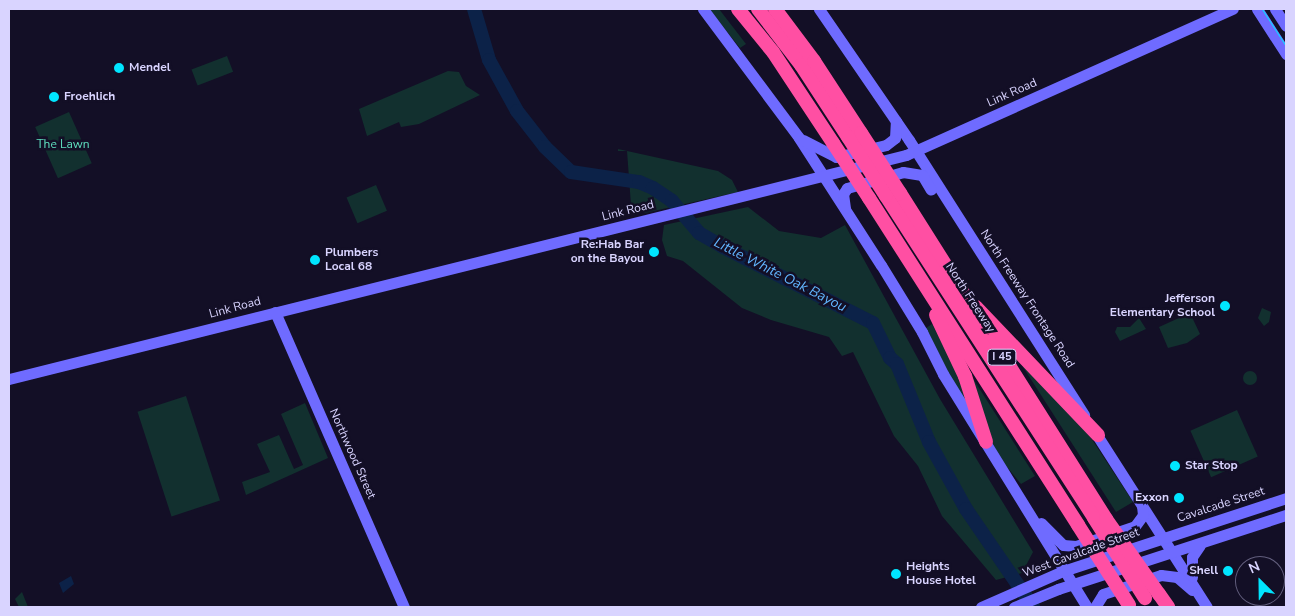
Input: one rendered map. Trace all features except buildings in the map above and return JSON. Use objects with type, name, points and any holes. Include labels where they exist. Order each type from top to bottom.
[{"type":"highway","name":"I 45","points":[[738,9],[773,52],[910,260],[1130,606]]},
{"type":"highway","name":"North Freeway","points":[[758,9],[855,135]]},
{"type":"highway","name":"North Freeway","points":[[775,9],[814,60],[855,135],[1100,519],[1168,607]]},
{"type":"highway","name":"North Freeway","points":[[893,195],[965,298],[1100,519],[1148,603]]},
{"type":"highway","points":[[910,260],[965,376],[986,442]]},
{"type":"highway","points":[[965,298],[987,316],[1098,435]]},
{"type":"main road","points":[[703,9],[799,138],[922,332],[943,374],[1087,607]]},
{"type":"main road","name":"North Freeway Frontage Road","points":[[819,9],[916,151],[1174,552],[1207,607]]},
{"type":"main road","name":"Link Road","points":[[9,379],[648,220],[916,151],[1233,9]]},
{"type":"main road","points":[[1257,9],[1286,54]]},
{"type":"main road","points":[[1276,9],[1286,26]]},
{"type":"main road","points":[[799,138],[836,157],[886,145],[895,138],[896,121]]},
{"type":"main road","points":[[846,212],[843,194],[847,188],[907,172],[922,175],[944,209],[952,209]]},
{"type":"main road","name":"Northwood Street","points":[[275,312],[404,607]]},
{"type":"main road","name":"Cavalcade Street","points":[[1164,538],[1286,498]]},
{"type":"main road","points":[[1030,513],[1059,542],[1071,547],[1135,526],[1143,515],[1140,501]]},
{"type":"main road","points":[[1174,552],[1200,545],[1286,515]]},
{"type":"main road","name":"West Cavalcade Street","points":[[981,607],[1063,571],[1164,538]]},
{"type":"main road","points":[[1193,584],[1190,566],[1200,545]]},
{"type":"main road","name":"West Cavalcade Street","points":[[1014,607],[1042,595],[1174,552]]},
{"type":"main road","points":[[1095,607],[1103,594],[1161,574],[1177,577],[1199,595]]},
{"type":"green space","points":[[709,9],[719,9],[746,44],[740,48]]},
{"type":"green space","points":[[227,56],[233,72],[198,85],[192,70]]},
{"type":"green space","points":[[448,71],[459,72],[466,86],[480,95],[419,124],[401,127],[399,122],[367,136],[359,109]]},
{"type":"green space","name":"The Lawn","points":[[69,112],[92,163],[58,178],[35,127]]},
{"type":"green space","points":[[618,149],[718,171],[732,180],[738,192],[645,213],[631,205],[627,151],[618,151]]},
{"type":"green space","points":[[376,185],[387,211],[357,223],[347,198]]},
{"type":"green space","points":[[748,207],[779,231],[821,238],[845,225],[940,399],[1033,552],[1022,573],[996,580],[942,516],[918,466],[894,436],[853,352],[842,356],[829,337],[771,320],[742,308],[683,261],[667,256],[662,240],[664,225]]},
{"type":"green space","points":[[1262,308],[1271,312],[1269,322],[1264,326],[1258,318]]},
{"type":"green space","points":[[1190,313],[1200,334],[1187,343],[1168,348],[1159,327]]},
{"type":"green space","points":[[1139,318],[1146,329],[1120,341],[1115,332],[1117,327],[1130,327]]},
{"type":"green space","points":[[932,324],[956,369],[975,415],[951,379],[926,328]]},
{"type":"green space","points":[[1026,365],[1091,438],[1133,502],[1116,512],[1023,367]]},
{"type":"green space","points":[[1247,371],[1253,371],[1257,378],[1253,385],[1247,385],[1243,381],[1243,375]]},
{"type":"green space","points":[[972,377],[1035,476],[1021,484],[1002,461],[988,435]]},
{"type":"green space","points":[[186,396],[220,501],[171,516],[137,412]]},
{"type":"green space","points":[[305,403],[328,458],[246,495],[242,482],[270,472],[257,444],[279,435],[294,469],[303,465],[281,414]]},
{"type":"green space","points":[[1237,410],[1258,457],[1211,477],[1190,431]]},
{"type":"green space","points":[[22,592],[28,607],[19,607],[15,599]]},
{"type":"water","points":[[71,576],[74,584],[63,593],[59,583]]},
{"type":"waterway","name":"Little White Oak Bayou","points":[[474,9],[489,60],[517,111],[545,147],[571,172],[639,182],[653,188],[672,201],[699,233],[873,323],[890,358],[897,364],[929,442],[966,509],[1033,607]]},
{"type":"tram line","points":[[1262,9],[1286,46]]},
{"type":"place","name":"Mendel","points":[[119,68]]},
{"type":"place","name":"Froehlich","points":[[54,97]]},
{"type":"place","name":"Re:Hab Bar on the Bayou","points":[[654,252]]},
{"type":"place","name":"Plumbers Local 68","points":[[315,260]]},
{"type":"place","name":"Jefferson Elementary School","points":[[1225,306]]},
{"type":"place","name":"Star Stop","points":[[1175,466]]},
{"type":"place","name":"Exxon","points":[[1179,498]]},
{"type":"place","name":"Shell","points":[[1228,571]]},
{"type":"place","name":"Heights House Hotel","points":[[896,574]]}]
